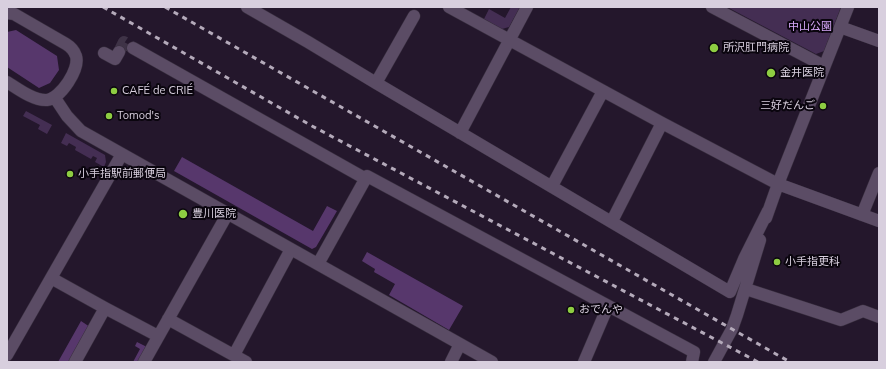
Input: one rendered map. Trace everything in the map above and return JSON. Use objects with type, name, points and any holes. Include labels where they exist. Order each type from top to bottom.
[{"type":"street","points":[[246,7],[612,221],[730,292],[744,259],[768,211]]},
{"type":"street","points":[[449,7],[662,123],[778,184],[879,221]]},
{"type":"street","points":[[460,133],[527,7]]},
{"type":"street","points":[[712,7],[824,66]]},
{"type":"street","points":[[714,362],[732,329],[746,289],[768,211],[848,7]]},
{"type":"street","points":[[7,13],[14,14],[72,49],[76,57],[74,72],[61,92],[55,98],[46,100],[33,97],[8,85]]},
{"type":"street","points":[[376,83],[414,16]]},
{"type":"street","points":[[840,27],[879,41]]},
{"type":"street","points":[[133,48],[366,179]]},
{"type":"street","points":[[104,53],[115,59],[119,52]]},
{"type":"street","points":[[552,186],[603,91]]},
{"type":"street","points":[[55,98],[67,116],[81,131],[492,362]]},
{"type":"street","points":[[612,221],[662,123]]},
{"type":"street","points":[[7,355],[122,154]]},
{"type":"street","points":[[862,215],[879,173]]},
{"type":"street","points":[[318,264],[367,176],[694,352],[692,362]]},
{"type":"street","points":[[144,362],[228,214]]},
{"type":"street","points":[[234,355],[291,249]]},
{"type":"street","points":[[50,278],[158,336]]},
{"type":"street","points":[[746,289],[840,320],[862,312],[879,317]]},
{"type":"street","points":[[584,362],[608,306]]},
{"type":"street","points":[[75,362],[105,308]]},
{"type":"street","points":[[168,319],[246,362]]},
{"type":"street","points":[[451,362],[460,344]]},
{"type":"green space","points":[[511,7],[520,7],[509,27],[502,29],[484,19],[489,9],[505,18]]},
{"type":"green space","name":"中山公園","points":[[727,7],[841,7],[824,51],[816,54]]},
{"type":"green space","points":[[26,111],[52,125],[47,134],[38,129],[40,125],[23,116]]},
{"type":"green space","points":[[66,133],[105,155],[106,162],[104,167],[95,162],[97,158],[93,156],[91,159],[75,150],[76,147],[69,143],[67,146],[61,143]]},
{"type":"shaded area","points":[[16,30],[57,56],[59,70],[50,83],[39,88],[7,67],[7,32]]},
{"type":"shaded area","points":[[182,157],[313,231],[327,206],[337,211],[316,247],[312,249],[174,171]]},
{"type":"shaded area","points":[[367,252],[463,306],[449,330],[389,295],[395,284],[374,272],[375,269],[362,261]]},
{"type":"shaded area","points":[[81,321],[90,327],[71,362],[58,362]]},
{"type":"shaded area","points":[[137,342],[147,347],[138,362],[133,362],[140,349],[135,346]]},
{"type":"tunnel","points":[[119,52],[124,42],[133,48]]},
{"type":"railway","points":[[103,7],[312,126],[758,362]]},
{"type":"railway","points":[[165,7],[790,362]]},
{"type":"place","name":"所沢肛門病院","points":[[714,48]]},
{"type":"place","name":"金井医院","points":[[771,73]]},
{"type":"place","name":"CAFÉ de CRIÉ","points":[[114,91]]},
{"type":"place","name":"三好だんご","points":[[823,106]]},
{"type":"place","name":"Tomod's","points":[[109,116]]},
{"type":"place","name":"小手指駅前郵便局","points":[[70,174]]},
{"type":"place","name":"豊川医院","points":[[183,214]]},
{"type":"place","name":"小手指更科","points":[[777,262]]},
{"type":"place","name":"おでんや","points":[[571,310]]}]
